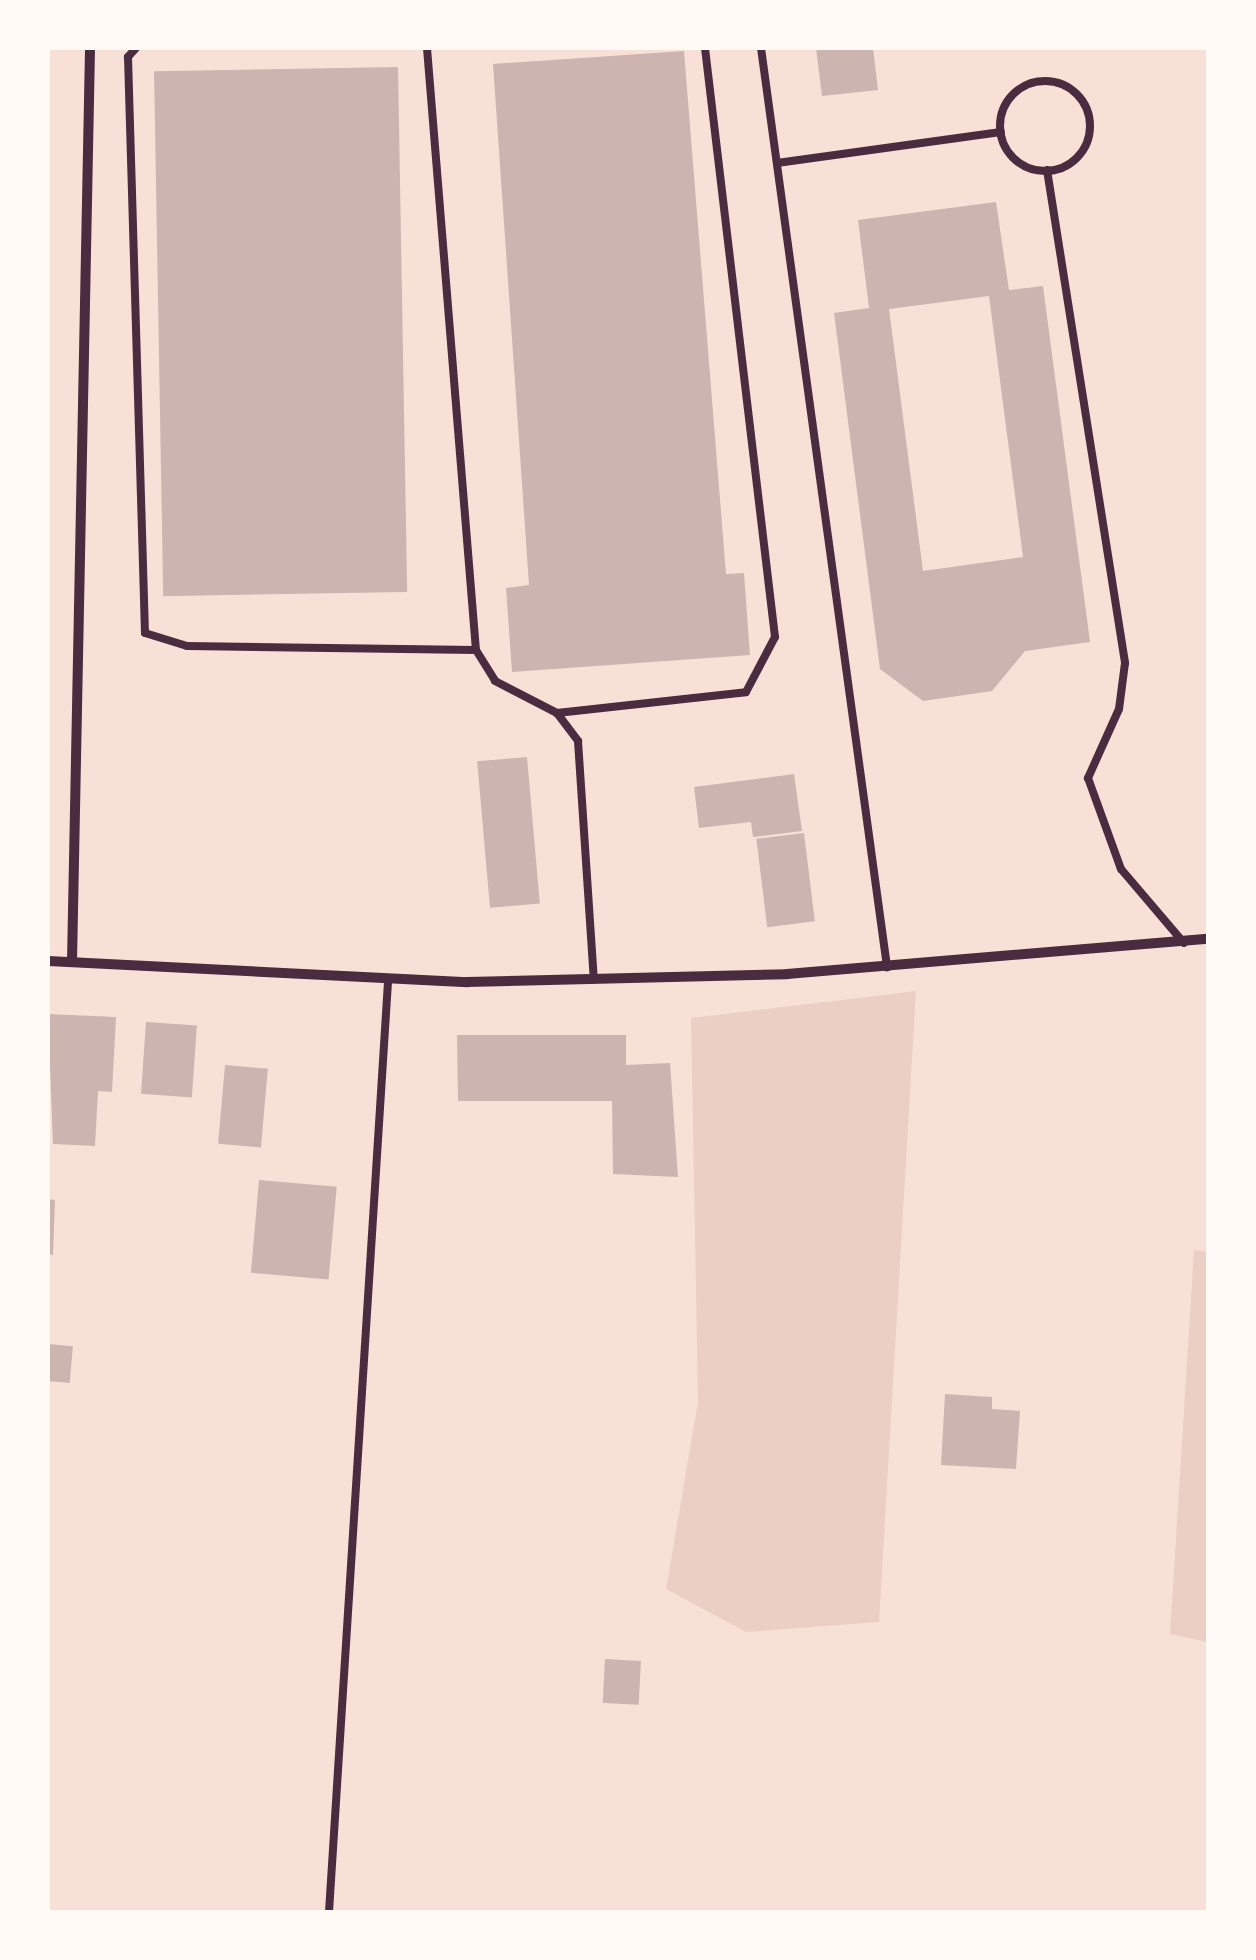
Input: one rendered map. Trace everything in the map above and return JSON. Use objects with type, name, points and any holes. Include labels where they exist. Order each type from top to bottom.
[{"type":"street","points":[[72,962],[90,48]]},
{"type":"street","points":[[48,961],[388,982],[594,979],[887,968],[1208,939]]},
{"type":"lane","points":[[136,48],[129,116],[145,633],[187,646],[476,650]]},
{"type":"lane","points":[[427,48],[476,650],[495,682],[558,713],[578,741],[594,979]]},
{"type":"lane","points":[[558,713],[746,692],[775,637],[705,48]]},
{"type":"lane","points":[[761,48],[887,968]]},
{"type":"lane","points":[[1050,81],[1077,94],[1089,135],[1074,160],[1047,170],[1020,162],[1001,132],[1021,88],[1050,81]]},
{"type":"lane","points":[[777,163],[1001,132]]},
{"type":"lane","points":[[1047,170],[1125,663],[1119,709],[1088,778],[1121,869],[1184,942]]},
{"type":"lane","points":[[329,1912],[388,982]]},
{"type":"shaded area","points":[[916,991],[879,1622],[746,1632],[666,1589],[698,1402],[691,1018]]},
{"type":"shaded area","points":[[1194,1250],[1208,1252],[1208,1642],[1170,1634]]},
{"type":"building","points":[[816,48],[873,48],[878,90],[822,96]]},
{"type":"building","points":[[684,51],[726,574],[744,573],[750,655],[512,672],[506,588],[529,585],[493,64]]},
{"type":"building","points":[[398,67],[407,592],[163,596],[154,71]]},
{"type":"building","points":[[996,202],[1009,290],[1043,286],[1090,642],[1025,651],[992,691],[923,701],[880,669],[834,313],[869,308],[858,220]],"holes":[[[989,296],[1023,557],[923,571],[889,309]]]},
{"type":"building","points":[[527,757],[540,903],[490,908],[477,761]]},
{"type":"building","points":[[794,774],[802,831],[753,837],[751,822],[699,828],[694,787]]},
{"type":"building","points":[[804,833],[815,921],[767,927],[756,839]]},
{"type":"building","points":[[48,1014],[116,1017],[112,1092],[98,1091],[95,1146],[53,1144]]},
{"type":"building","points":[[146,1022],[197,1026],[192,1097],[141,1094]]},
{"type":"building","points":[[457,1035],[626,1035],[626,1065],[670,1063],[678,1177],[613,1174],[612,1101],[458,1101]]},
{"type":"building","points":[[225,1065],[268,1069],[261,1147],[218,1144]]},
{"type":"building","points":[[259,1180],[337,1187],[329,1279],[251,1273]]},
{"type":"building","points":[[48,1199],[55,1200],[53,1255],[48,1254]]},
{"type":"building","points":[[48,1344],[73,1346],[70,1383],[48,1381]]},
{"type":"building","points":[[945,1394],[992,1397],[992,1409],[1020,1411],[1016,1469],[941,1465]]},
{"type":"building","points":[[605,1659],[641,1661],[639,1705],[603,1703]]}]
